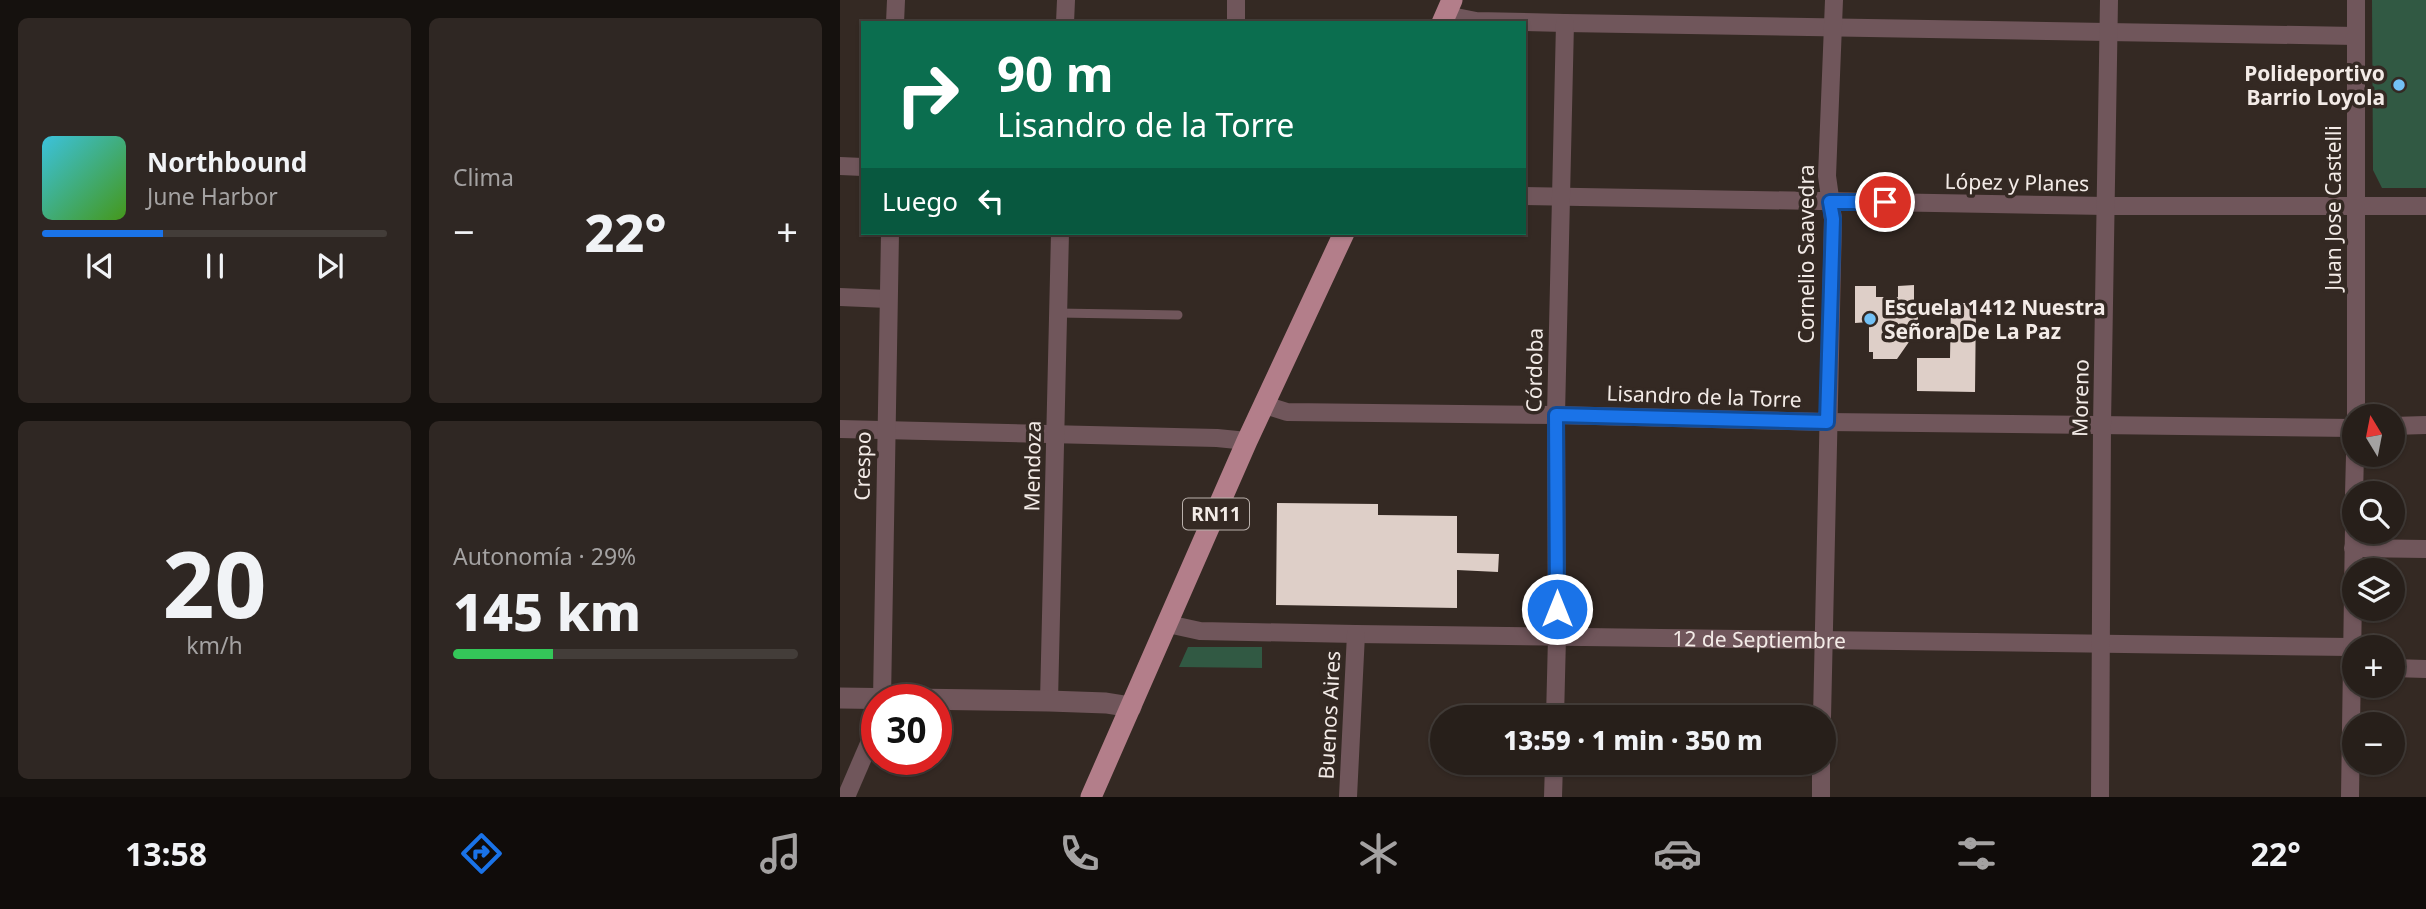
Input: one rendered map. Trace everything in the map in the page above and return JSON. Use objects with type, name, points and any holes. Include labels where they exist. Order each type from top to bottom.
[{"type":"main road","name":"RN11","points":[[1091,797],[1247,441],[1343,235]]},
{"type":"street","points":[[895,21],[896,0]]},
{"type":"street","points":[[1065,21],[1066,0]]},
{"type":"street","points":[[1236,0],[1236,21]]},
{"type":"street","name":"Cornelio Saavedra","points":[[1822,705],[1833,219],[1827,176],[1834,0]]},
{"type":"street","name":"Moreno","points":[[2100,797],[2102,425],[2109,0]]},
{"type":"street","name":"Juan Jose Castelli","points":[[2356,0],[2356,404]]},
{"type":"street","points":[[1446,12],[1476,21]]},
{"type":"street","points":[[1526,22],[2356,37]]},
{"type":"street","name":"Córdoba","points":[[1555,705],[1559,197],[1565,23]]},
{"type":"street","points":[[840,166],[861,167]]},
{"type":"street","name":"López y Planes","points":[[1526,196],[2106,206],[2426,206]]},
{"type":"street","name":"Crespo","points":[[882,684],[890,235]]},
{"type":"street","name":"Mendoza","points":[[1049,701],[1060,235]]},
{"type":"street","points":[[840,298],[888,299]]},
{"type":"street","name":"Lisandro de la Torre","points":[[1265,405],[1287,412],[2342,428]]},
{"type":"street","points":[[2405,426],[2426,425]]},
{"type":"street","points":[[840,429],[1217,438],[1247,441]]},
{"type":"street","points":[[2351,635],[2353,544]]},
{"type":"street","points":[[2353,548],[2426,549]]},
{"type":"street","name":"12 de Septiembre","points":[[1168,624],[1200,631],[2342,648]]},
{"type":"street","name":"Buenos Aires","points":[[1348,797],[1356,634]]},
{"type":"street","points":[[2405,668],[2426,669]]},
{"type":"street","points":[[840,698],[861,699]]},
{"type":"street","points":[[2350,797],[2352,698]]},
{"type":"street","points":[[952,700],[1106,703],[1131,707]]},
{"type":"street","points":[[846,797],[861,762]]},
{"type":"street","points":[[1553,775],[1553,797]]},
{"type":"street","points":[[1821,775],[1821,797]]},
{"type":"lane","points":[[1058,313],[1178,315]]},
{"type":"green space","name":"Polideportivo Barrio Loyola","points":[[2372,0],[2426,0],[2426,188],[2382,188],[2373,170]]},
{"type":"green space","points":[[1188,647],[1262,647],[1262,668],[1179,667]]},
{"type":"building","points":[[1914,285],[1914,300],[1918,300],[1918,329],[1897,359],[1873,359],[1873,352],[1869,352],[1869,322],[1855,323],[1855,286],[1876,286],[1876,297],[1898,297],[1898,286]]},
{"type":"building","points":[[1951,303],[1976,303],[1975,392],[1917,391],[1917,358],[1950,358]]},
{"type":"building","points":[[1277,503],[1378,504],[1378,515],[1457,516],[1457,553],[1499,554],[1498,572],[1457,570],[1457,608],[1276,605]]},
{"type":"place","name":"Polideportivo Barrio Loyola","points":[[2399,85]]},
{"type":"place","name":"Escuela 1412 Nuestra Señora De La Paz","points":[[1870,319]]},
{"type":"route","points":[[1557,609],[1556,415],[1827,422],[1833,219],[1830,202],[1885,202]]}]
